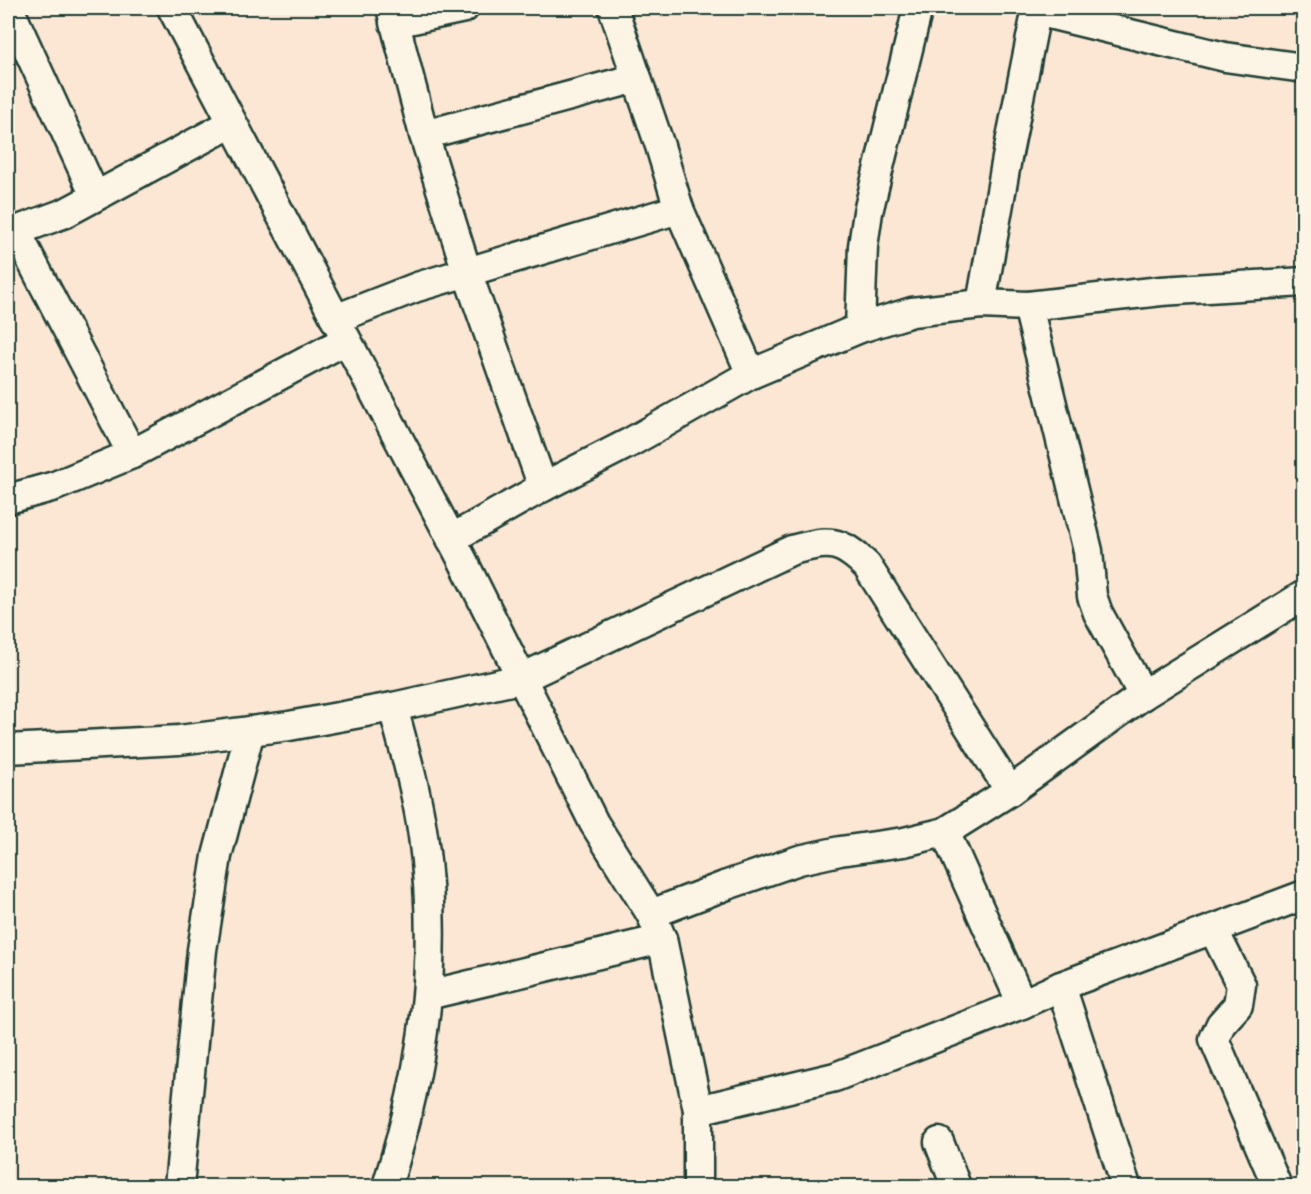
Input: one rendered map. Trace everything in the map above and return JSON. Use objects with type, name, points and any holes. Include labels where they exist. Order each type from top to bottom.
[{"type":"street","points":[[9,8],[95,196]]},
{"type":"street","points":[[172,8],[451,539],[594,823],[657,926],[698,1110],[698,1186]]},
{"type":"street","points":[[464,8],[392,15],[424,135],[467,272],[543,487]]},
{"type":"street","points":[[613,8],[679,209],[751,374]]},
{"type":"street","points":[[860,328],[863,246],[868,212],[918,8]]},
{"type":"street","points":[[981,304],[1037,9],[1225,57],[1304,68]]},
{"type":"street","points":[[424,135],[637,78]]},
{"type":"street","points":[[132,454],[12,232],[65,213],[232,123]]},
{"type":"street","points":[[8,500],[55,486],[132,454],[340,330],[417,287],[679,209]]},
{"type":"street","points":[[451,539],[751,374],[860,328],[912,312],[981,304],[1028,306],[1161,291],[1304,282]]},
{"type":"street","points":[[1028,306],[1088,551],[1092,596],[1098,613],[1143,695]]},
{"type":"street","points":[[8,749],[179,740],[250,731],[393,707],[520,679],[792,550],[823,543],[842,545],[867,566],[1010,791]]},
{"type":"street","points":[[428,995],[657,926],[727,885],[799,860],[840,851],[904,842],[945,832],[1010,791],[1143,695],[1304,595]]},
{"type":"street","points":[[387,1186],[405,1130],[416,1075],[428,995],[431,919],[423,835],[393,707]]},
{"type":"street","points":[[179,1186],[202,950],[217,856],[250,731]]},
{"type":"street","points":[[945,832],[1022,1004]]},
{"type":"street","points":[[698,1110],[835,1077],[1022,1004],[1061,986],[1304,896]]},
{"type":"street","points":[[1214,929],[1240,985],[1238,1005],[1221,1024],[1214,1040],[1277,1186]]},
{"type":"street","points":[[1061,986],[1126,1186]]},
{"type":"street","points":[[939,1142],[956,1186]]}]
